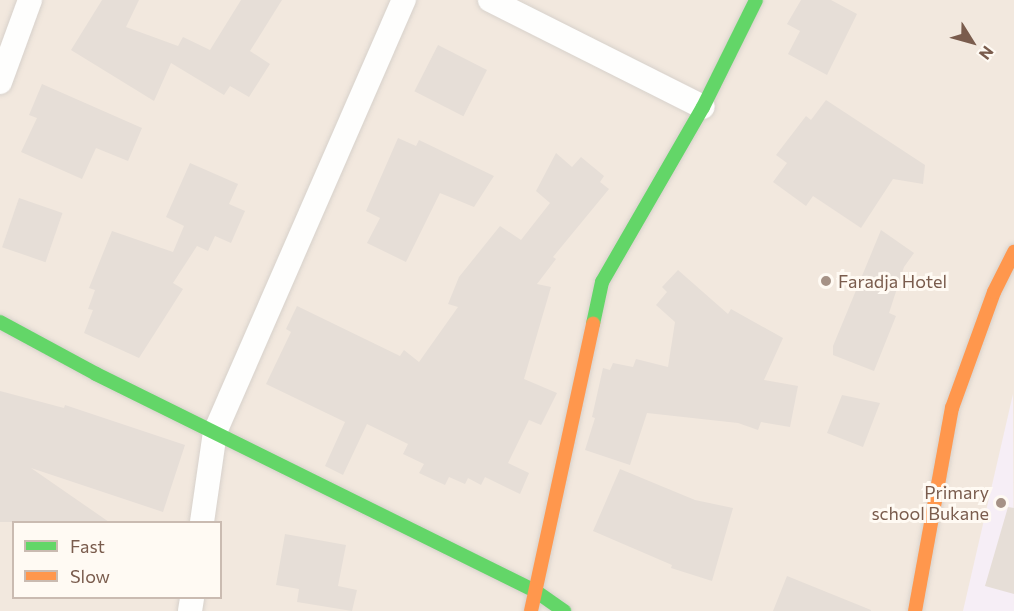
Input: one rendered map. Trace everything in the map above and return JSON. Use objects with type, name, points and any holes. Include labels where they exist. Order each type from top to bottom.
[{"type":"main road","points":[[531,611],[602,282],[704,107],[756,0]]},
{"type":"main road","points":[[915,611],[952,408],[994,292],[1014,252]]},
{"type":"main road","points":[[0,322],[96,374],[534,590],[564,611]]},
{"type":"street","points":[[0,82],[30,0]]},
{"type":"street","points":[[202,521],[215,432],[404,0]]},
{"type":"street","points":[[490,0],[704,107]]},
{"type":"shaded area","points":[[0,0],[1014,0],[1014,611],[0,611]]},
{"type":"shaded area","name":"Primary school Bukane","points":[[1013,394],[1014,611],[963,611]]},
{"type":"building","points":[[102,0],[139,0],[126,27],[178,46],[183,37],[210,50],[241,0],[282,0],[250,51],[270,64],[249,97],[230,86],[224,95],[171,63],[154,101],[71,50]]},
{"type":"building","points":[[801,0],[831,0],[857,14],[827,75],[788,54],[800,31],[787,24]]},
{"type":"building","points":[[438,45],[487,70],[463,116],[414,91]]},
{"type":"building","points":[[42,84],[142,128],[128,161],[96,148],[82,179],[21,152],[37,118],[29,115]]},
{"type":"building","points":[[826,100],[925,165],[923,184],[893,179],[861,228],[813,196],[806,206],[773,182],[787,163],[776,155],[806,116],[811,120]]},
{"type":"building","points":[[398,138],[416,146],[419,140],[494,176],[474,207],[440,193],[406,262],[367,243],[380,218],[366,211]]},
{"type":"building","points":[[556,153],[572,167],[581,157],[604,176],[600,182],[609,189],[553,257],[556,259],[537,284],[551,287],[524,379],[557,393],[541,425],[529,420],[508,463],[529,473],[520,494],[485,477],[481,485],[468,478],[465,484],[449,477],[445,485],[419,473],[424,464],[403,454],[408,444],[367,424],[343,475],[325,466],[345,422],[266,384],[291,332],[286,329],[297,306],[400,356],[404,350],[419,362],[458,307],[448,304],[459,277],[500,226],[521,240],[550,203],[536,191]]},
{"type":"building","points":[[190,163],[238,184],[229,204],[245,211],[231,243],[215,236],[208,251],[197,246],[173,283],[183,289],[139,358],[84,333],[93,310],[88,309],[95,290],[89,288],[112,231],[173,252],[184,226],[166,217]]},
{"type":"building","points":[[19,198],[62,213],[46,262],[2,247]]},
{"type":"building","points":[[881,230],[914,253],[904,267],[889,313],[896,316],[874,371],[833,355],[833,346]]},
{"type":"building","points":[[678,270],[728,314],[731,309],[783,338],[764,380],[798,386],[790,427],[761,422],[758,430],[738,423],[647,413],[630,465],[585,450],[595,418],[592,417],[603,368],[610,370],[613,363],[633,367],[636,359],[668,367],[675,322],[656,305],[667,292],[662,287]]},
{"type":"building","points":[[0,391],[64,408],[65,405],[185,445],[163,512],[31,468],[108,521],[0,522]]},
{"type":"building","points":[[842,395],[880,403],[863,447],[827,433]]},
{"type":"building","points":[[620,469],[695,500],[733,508],[712,581],[671,568],[672,565],[593,531]]},
{"type":"building","points":[[1008,507],[1014,508],[1014,594],[985,586]]},
{"type":"building","points":[[285,534],[346,545],[338,586],[357,590],[352,611],[297,602],[299,589],[276,585]]},
{"type":"building","points":[[787,576],[871,610],[871,611],[773,611]]},
{"type":"traffic: fast","points":[[593,324],[602,282],[703,107],[756,0]]},
{"type":"traffic: fast","points":[[0,322],[96,374],[534,590],[564,611]]},
{"type":"traffic: slow","points":[[915,611],[952,408],[994,292],[1014,252]]},
{"type":"traffic: slow","points":[[531,611],[593,324]]},
{"type":"place","name":"Faradja Hotel","points":[[826,281]]},
{"type":"place","name":"Primary school Bukane","points":[[1001,503]]}]
